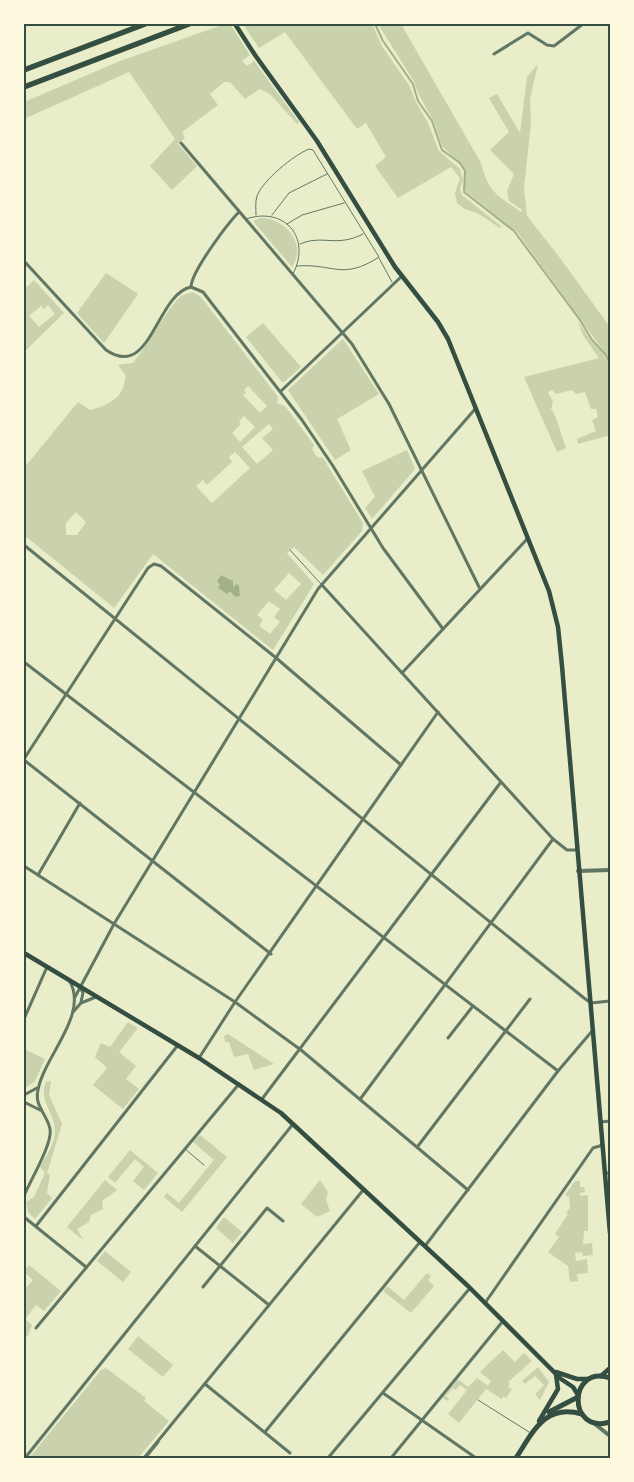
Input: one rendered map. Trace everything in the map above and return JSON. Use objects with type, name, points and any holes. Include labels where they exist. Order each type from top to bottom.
[{"type":"highway","points":[[24,70],[145,24]]},
{"type":"highway","points":[[24,87],[189,24]]},
{"type":"main road","points":[[235,24],[317,141],[402,276],[444,331],[549,591],[558,627],[603,1145],[608,1173],[610,1233]]},
{"type":"main road","points":[[24,953],[199,1058],[262,1099],[294,1124],[470,1288],[572,1387],[578,1396]]},
{"type":"main road","points":[[601,1376],[610,1368]]},
{"type":"main road","points":[[554,1371],[577,1379],[601,1376],[610,1378]]},
{"type":"main road","points":[[516,1458],[558,1389],[558,1380],[554,1371]]},
{"type":"main road","points":[[582,1414],[578,1406],[578,1396],[583,1384],[590,1378]]},
{"type":"main road","points":[[538,1422],[549,1412],[578,1396]]},
{"type":"main road","points":[[533,1432],[545,1419],[558,1412],[582,1414],[594,1422],[610,1422]]},
{"type":"street","points":[[494,54],[528,33],[547,45],[557,45],[583,24]]},
{"type":"street","points":[[181,143],[343,333],[381,390],[480,589]]},
{"type":"street","points":[[191,288],[191,282],[200,265],[239,212]]},
{"type":"street","points":[[24,261],[106,350],[122,358],[140,350],[176,296],[191,288],[199,289],[208,296],[322,449],[371,528],[443,629]]},
{"type":"street","points":[[281,392],[402,276]]},
{"type":"street","points":[[73,1013],[75,996],[114,924],[238,718],[322,585],[476,408]]},
{"type":"street","points":[[402,673],[528,537]]},
{"type":"street","points":[[24,544],[591,1003],[610,1001]]},
{"type":"street","points":[[271,954],[153,859],[24,760],[148,568],[154,564],[161,566],[276,658],[401,765]]},
{"type":"street","points":[[322,585],[553,839],[567,850],[576,850]]},
{"type":"street","points":[[24,662],[558,1071]]},
{"type":"street","points":[[199,1058],[235,1002],[271,954],[438,712]]},
{"type":"street","points":[[262,1099],[301,1050],[431,874],[502,782]]},
{"type":"street","points":[[38,875],[80,803]]},
{"type":"street","points":[[361,1098],[553,839]]},
{"type":"street","points":[[24,866],[235,1002],[301,1050],[361,1098],[468,1190]]},
{"type":"street","points":[[578,871],[610,870]]},
{"type":"street","points":[[24,1019],[47,967]]},
{"type":"street","points":[[68,979],[75,996]]},
{"type":"street","points":[[24,1196],[50,1135],[47,1121],[40,1110],[37,1098],[38,1088],[73,1013],[80,1003],[83,993],[80,986]]},
{"type":"street","points":[[80,1003],[97,996]]},
{"type":"street","points":[[418,1146],[530,999]]},
{"type":"street","points":[[448,1038],[473,1006]]},
{"type":"street","points":[[425,1246],[558,1071],[593,1030]]},
{"type":"street","points":[[585,1039],[594,1038]]},
{"type":"street","points":[[36,1226],[178,1045]]},
{"type":"street","points":[[36,1328],[239,1084]]},
{"type":"street","points":[[24,1095],[38,1088]]},
{"type":"street","points":[[24,1102],[40,1110]]},
{"type":"street","points":[[601,1122],[610,1121]]},
{"type":"street","points":[[25,1458],[294,1124]]},
{"type":"street","points":[[485,1303],[593,1148],[603,1145]]},
{"type":"street","points":[[144,1458],[364,1189]]},
{"type":"street","points":[[204,1287],[267,1208],[282,1221]]},
{"type":"street","points":[[24,1217],[86,1267]]},
{"type":"street","points":[[265,1432],[420,1242]]},
{"type":"street","points":[[195,1246],[269,1305]]},
{"type":"street","points":[[328,1458],[470,1288]]},
{"type":"street","points":[[392,1458],[503,1320]]},
{"type":"street","points":[[205,1384],[290,1453]]},
{"type":"street","points":[[383,1393],[476,1458]]},
{"type":"street","points":[[594,1422],[610,1436]]},
{"type":"lane","points":[[256,215],[256,201],[261,190],[300,153],[310,148],[314,150],[393,283]]},
{"type":"lane","points":[[271,216],[289,193],[312,180],[328,174]]},
{"type":"lane","points":[[287,224],[302,215],[345,203]]},
{"type":"lane","points":[[246,219],[256,215],[271,216],[287,224],[293,230],[299,245],[297,266],[293,274]]},
{"type":"lane","points":[[299,245],[310,240],[346,242],[364,233]]},
{"type":"lane","points":[[297,266],[314,264],[344,271],[379,257]]},
{"type":"lane","points":[[290,550],[322,585]]},
{"type":"lane","points":[[185,1149],[204,1165]]},
{"type":"lane","points":[[478,1400],[533,1432]]},
{"type":"shaded area","points":[[225,24],[230,24],[250,55],[242,61],[247,66],[254,61],[299,122],[297,124],[270,94],[260,89],[245,99],[230,82],[224,82],[210,94],[218,105],[182,132],[185,138],[178,144],[197,166],[172,190],[150,166],[175,139],[129,72],[24,119],[24,102],[120,61]]},
{"type":"shaded area","points":[[243,24],[372,24],[382,46],[409,85],[428,123],[439,151],[460,169],[463,180],[460,189],[462,195],[502,227],[500,228],[479,214],[465,209],[457,203],[455,193],[460,178],[451,167],[398,198],[375,166],[386,157],[366,123],[357,129],[285,32],[259,48]]},
{"type":"shaded area","points":[[378,24],[401,24],[481,163],[487,181],[500,197],[521,212],[522,210],[509,201],[507,191],[514,174],[490,150],[509,132],[489,98],[497,94],[520,133],[527,77],[538,64],[530,99],[531,122],[524,188],[527,216],[610,327],[610,360],[517,232],[465,191],[464,168],[442,146],[434,122],[413,80]]},
{"type":"shaded area","points":[[260,218],[277,222],[291,233],[297,250],[292,267],[253,221]]},
{"type":"shaded area","points":[[106,273],[138,294],[104,343],[77,313]]},
{"type":"shaded area","points":[[34,280],[64,313],[24,352],[24,290]],"holes":[[[48,305],[55,314],[39,327],[29,316],[41,306],[44,309]]]},
{"type":"shaded area","points":[[193,292],[201,297],[278,397],[277,403],[285,406],[314,445],[312,449],[317,457],[323,458],[363,523],[362,531],[323,575],[294,547],[287,553],[314,584],[273,650],[153,554],[114,608],[24,535],[24,468],[78,402],[90,410],[114,400],[121,393],[126,376],[118,365],[133,363],[176,301],[182,296]],"holes":[[[248,386],[267,406],[260,413],[243,395],[246,393],[244,390]],[[244,416],[255,427],[240,442],[232,433],[241,424],[239,421]],[[269,424],[273,429],[262,438],[273,450],[257,464],[242,447]],[[235,452],[250,468],[212,503],[196,486],[203,480],[207,485],[232,462],[229,457]],[[76,512],[86,522],[77,535],[66,535],[66,523]],[[289,573],[301,584],[286,600],[274,590]],[[269,601],[280,609],[274,617],[280,622],[270,634],[259,626],[263,620],[257,615]]]},
{"type":"shaded area","points":[[578,321],[591,341],[605,356],[610,369],[610,435],[578,444],[577,439],[596,431],[592,420],[598,417],[596,409],[591,409],[585,392],[576,394],[572,390],[556,394],[552,390],[548,392],[553,402],[551,409],[566,448],[557,452],[524,377],[599,358],[583,335]]},
{"type":"shaded area","points":[[263,323],[301,367],[284,382],[282,382],[246,337]]},
{"type":"shaded area","points":[[343,339],[379,394],[337,419],[351,450],[335,460],[288,390]]},
{"type":"shaded area","points":[[407,450],[415,469],[372,519],[365,508],[375,497],[362,471]]},
{"type":"shaded area","points":[[221,575],[233,581],[233,587],[237,584],[239,586],[240,596],[235,597],[230,591],[227,594],[218,588],[220,585],[217,581]]},
{"type":"shaded area","points":[[128,1022],[138,1028],[119,1052],[136,1066],[126,1079],[139,1089],[123,1109],[93,1085],[107,1068],[95,1057],[101,1043],[110,1047]]},
{"type":"shaded area","points":[[228,1034],[274,1064],[254,1070],[248,1054],[234,1057],[229,1042],[225,1042],[224,1036]]},
{"type":"shaded area","points":[[24,1049],[45,1059],[35,1081],[24,1089]]},
{"type":"shaded area","points":[[51,1081],[49,1095],[62,1124],[47,1173],[50,1175],[47,1193],[52,1198],[35,1219],[28,1212],[26,1202],[34,1197],[45,1173],[40,1167],[50,1150],[55,1136],[54,1124],[44,1095],[46,1082]]},
{"type":"shaded area","points":[[200,1135],[227,1157],[182,1212],[164,1197],[167,1193],[179,1203],[214,1160],[193,1142]]},
{"type":"shaded area","points":[[130,1150],[158,1173],[144,1190],[133,1181],[144,1167],[135,1159],[115,1183],[108,1177]]},
{"type":"shaded area","points":[[105,1180],[117,1190],[102,1201],[103,1209],[91,1215],[89,1222],[77,1229],[83,1240],[67,1227]]},
{"type":"shaded area","points":[[320,1180],[328,1192],[326,1200],[330,1211],[317,1217],[301,1204]]},
{"type":"shaded area","points":[[575,1181],[580,1181],[580,1187],[584,1187],[585,1192],[580,1193],[580,1196],[588,1195],[588,1231],[584,1231],[583,1244],[592,1243],[593,1255],[583,1256],[582,1252],[575,1253],[576,1261],[587,1259],[588,1273],[577,1274],[578,1281],[570,1282],[568,1266],[548,1252],[559,1237],[555,1234],[568,1214],[566,1213],[570,1208],[569,1197],[565,1195]]},
{"type":"shaded area","points":[[224,1217],[242,1232],[233,1243],[216,1228]]},
{"type":"shaded area","points":[[105,1251],[131,1272],[123,1282],[97,1261]]},
{"type":"shaded area","points":[[29,1265],[61,1291],[44,1311],[36,1305],[25,1319],[32,1325],[27,1337],[24,1334],[24,1288],[33,1280],[24,1272]]},
{"type":"shaded area","points":[[427,1273],[431,1276],[428,1280],[434,1286],[411,1313],[383,1291],[387,1286],[404,1300]]},
{"type":"shaded area","points":[[138,1336],[173,1365],[163,1377],[128,1349]]},
{"type":"shaded area","points":[[503,1350],[515,1362],[524,1353],[532,1361],[508,1382],[510,1384],[508,1387],[512,1389],[506,1398],[503,1396],[502,1399],[486,1389],[459,1423],[448,1414],[467,1390],[460,1385],[456,1390],[453,1388],[446,1396],[449,1399],[447,1401],[443,1398],[458,1379],[468,1387],[477,1378],[488,1386],[491,1381],[480,1372]]},
{"type":"shaded area","points":[[538,1367],[549,1382],[540,1400],[535,1394],[544,1385],[535,1376],[525,1384],[522,1381]]},
{"type":"shaded area","points":[[106,1368],[146,1398],[144,1401],[169,1421],[138,1458],[29,1458],[101,1370]]},
{"type":"waterway","points":[[375,24],[383,41],[413,84],[418,101],[432,121],[442,150],[460,163],[465,171],[464,192],[514,231],[580,320],[592,340],[606,355],[610,365]]}]
